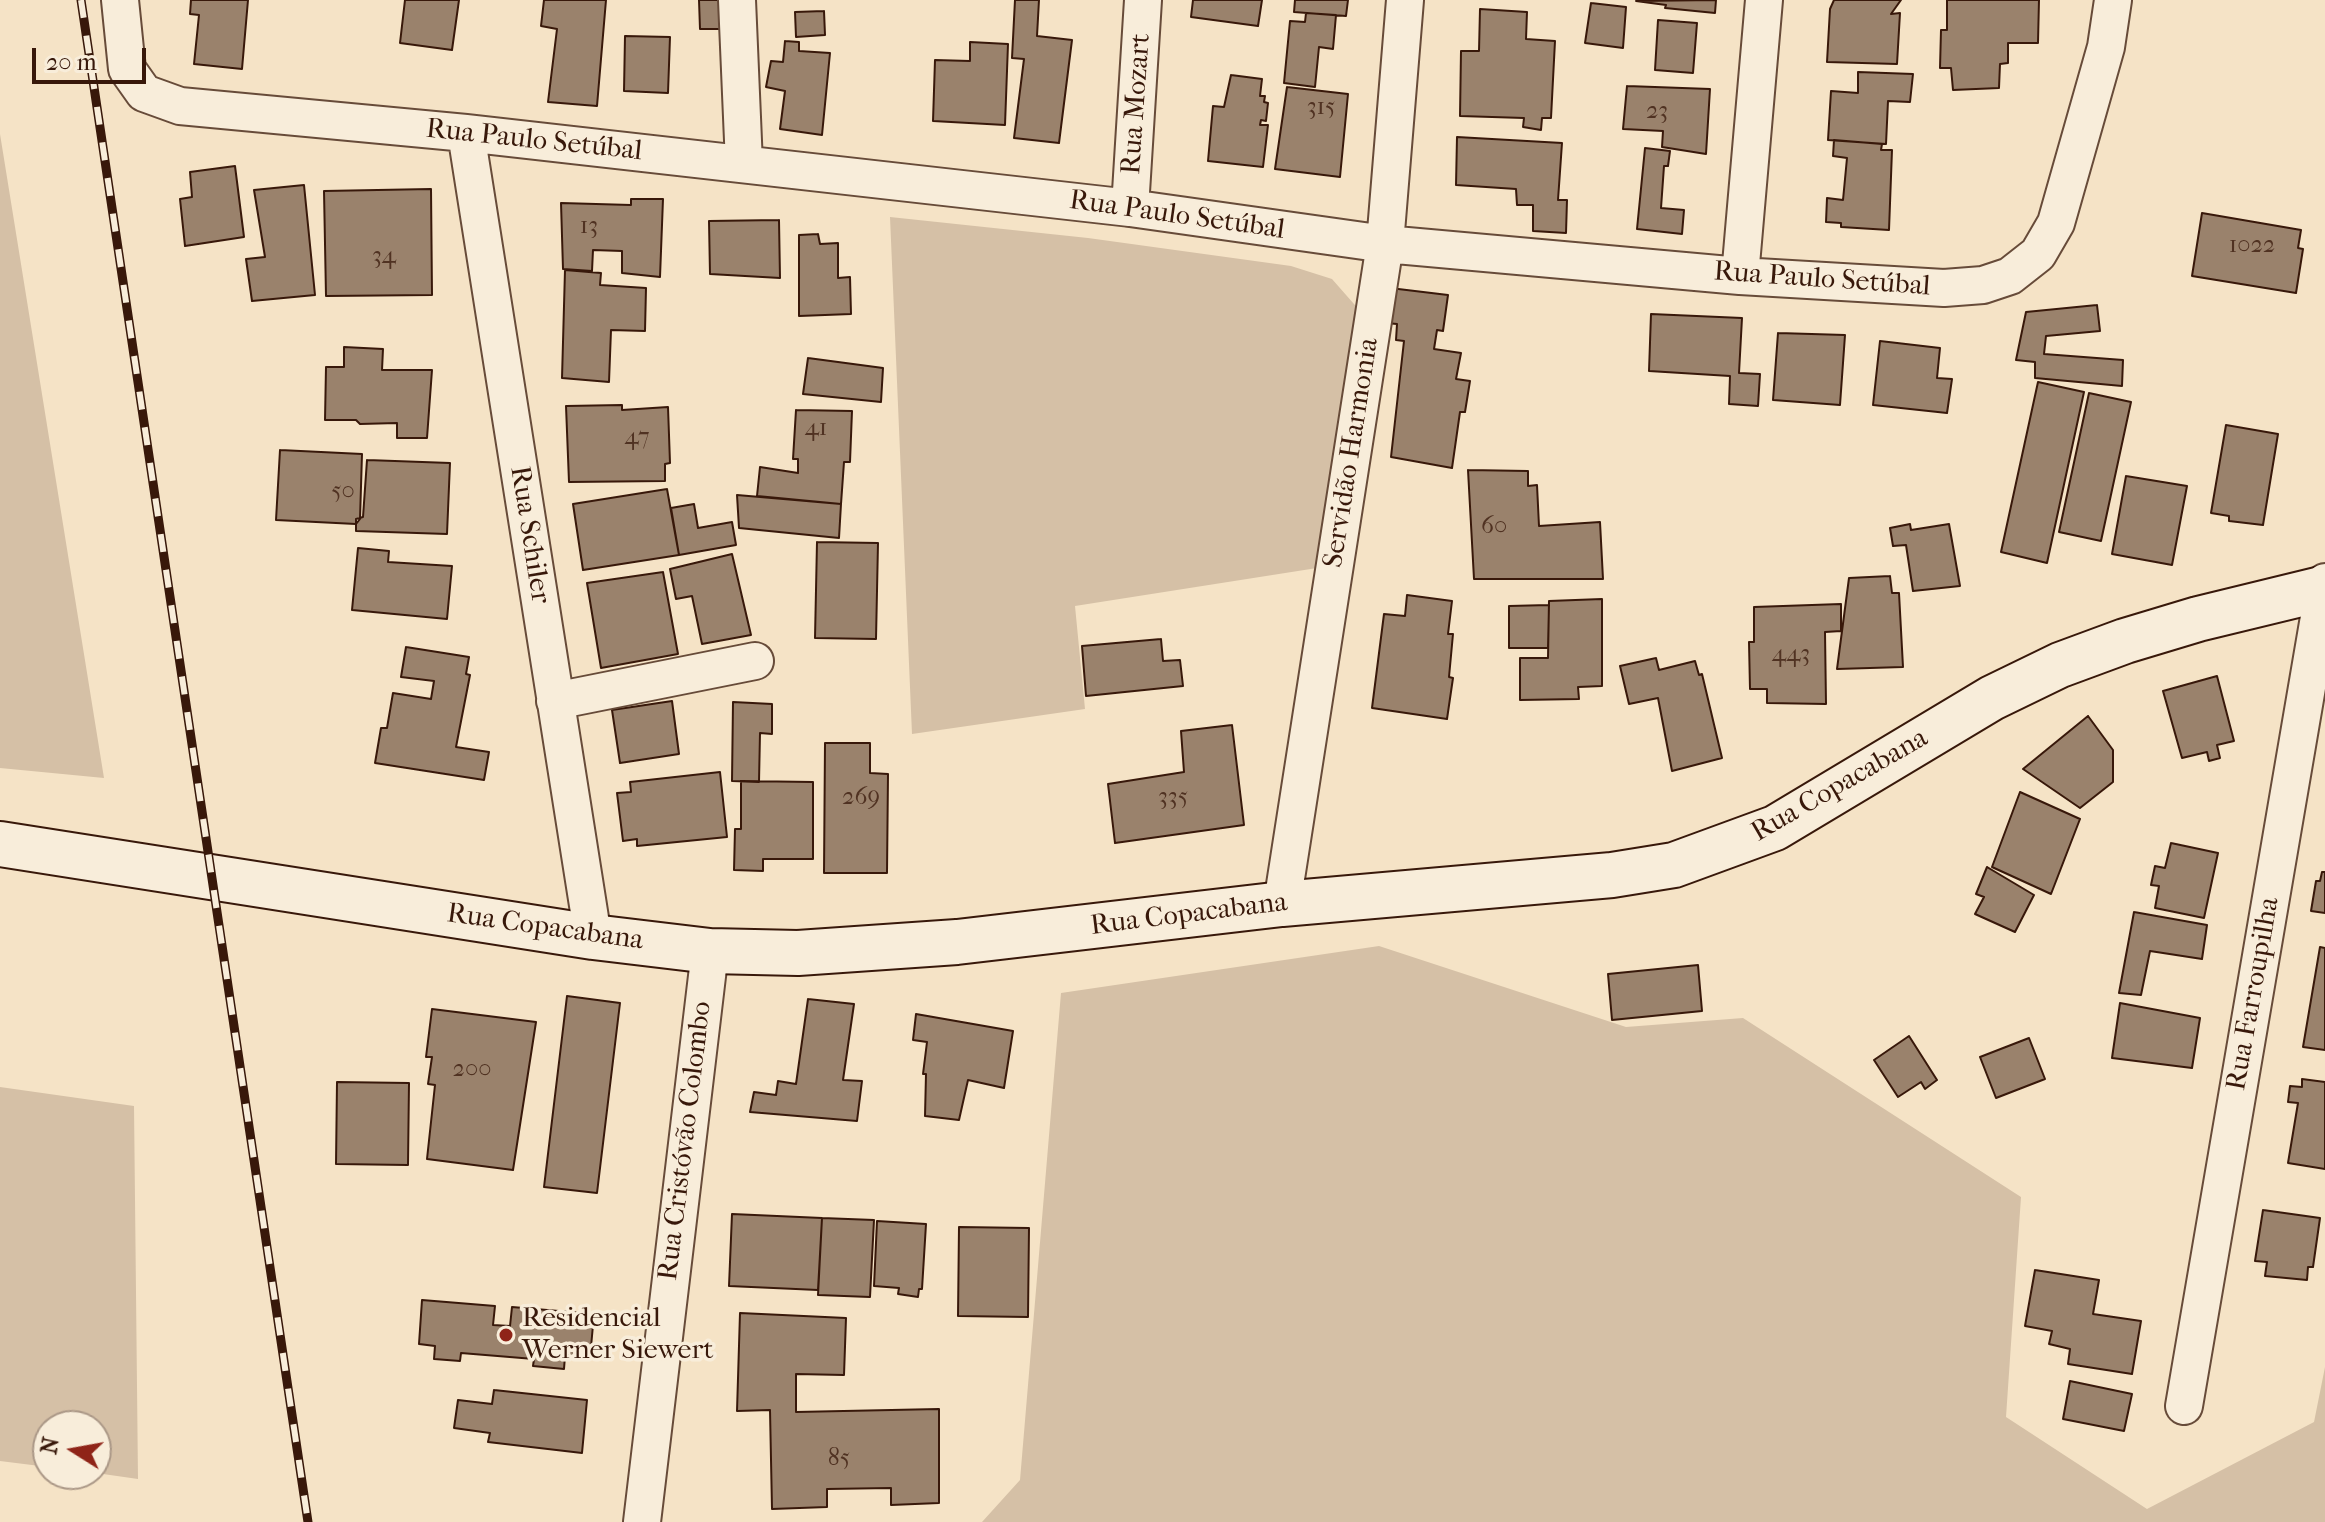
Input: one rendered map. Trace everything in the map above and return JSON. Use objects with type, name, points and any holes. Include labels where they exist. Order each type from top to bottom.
[{"type":"main road","name":"Rua Copacabana","points":[[0,844],[212,874],[593,937],[710,951],[798,953],[874,949],[1282,904],[1612,875],[1674,865],[1775,828],[1992,698],[2060,665],[2198,619],[2324,588]]},
{"type":"street","name":"Rua Paulo Setúbal","points":[[120,0],[127,69],[144,93],[180,106],[466,133],[1130,208],[1385,244],[1740,276],[1944,288],[1983,285],[2010,276],[2038,254],[2056,223],[2106,47],[2113,0]]},
{"type":"street","points":[[737,0],[744,164]]},
{"type":"street","name":"Rua Mozart","points":[[1130,208],[1143,0]]},
{"type":"street","name":"Servidão Harmonia","points":[[1282,904],[1385,244],[1405,0]]},
{"type":"street","points":[[1740,276],[1764,0]]},
{"type":"street","name":"Rua Schiler","points":[[466,133],[593,937]]},
{"type":"street","name":"Rua Farroupilha","points":[[2184,1406],[2325,582]]},
{"type":"street","points":[[555,701],[755,661]]},
{"type":"street","name":"Rua Cristóvão Colombo","points":[[642,1522],[710,951]]},
{"type":"shaded area","points":[[0,134],[104,778],[0,768]]},
{"type":"shaded area","points":[[890,217],[1088,238],[1291,266],[1332,279],[1361,312],[1317,568],[1075,606],[1085,709],[912,734]]},
{"type":"shaded area","points":[[1379,946],[1626,1027],[1743,1018],[2021,1197],[2006,1417],[2147,1509],[2314,1422],[2325,1367],[2325,1522],[982,1522],[1020,1480],[1061,993]]},
{"type":"shaded area","points":[[0,1087],[134,1106],[138,1479],[112,1475],[112,1410],[32,1410],[32,1465],[0,1461]]},
{"type":"building","points":[[191,0],[248,0],[242,69],[194,64],[199,15],[190,14]]},
{"type":"building","points":[[405,0],[459,0],[452,50],[400,43]]},
{"type":"building","points":[[544,0],[606,0],[597,106],[548,102],[557,29],[541,26]]},
{"type":"building","points":[[699,0],[720,0],[722,29],[700,29]]},
{"type":"building","points":[[1015,0],[1039,0],[1037,36],[1072,40],[1059,143],[1014,138],[1024,59],[1012,58]]},
{"type":"building","points":[[1193,0],[1262,0],[1258,26],[1191,17]]},
{"type":"building","points":[[1295,0],[1348,0],[1346,16],[1294,12]]},
{"type":"building","points":[[1716,0],[1715,13],[1665,8],[1666,5],[1636,1]]},
{"type":"building","points":[[1834,0],[1901,0],[1891,14],[1900,13],[1897,64],[1827,62],[1830,9]]},
{"type":"building","points":[[1947,0],[2039,0],[2038,43],[2008,43],[2008,63],[2000,64],[1999,88],[1953,90],[1951,68],[1940,68],[1941,30],[1947,30]]},
{"type":"building","points":[[1591,3],[1626,7],[1623,48],[1585,43]]},
{"type":"building","points":[[1480,9],[1527,12],[1526,39],[1555,41],[1551,118],[1542,118],[1541,130],[1523,127],[1524,118],[1460,116],[1461,51],[1479,51]]},
{"type":"building","points":[[824,11],[825,35],[796,37],[795,12]]},
{"type":"building","points":[[1306,13],[1336,15],[1333,49],[1319,47],[1315,87],[1284,83],[1290,21],[1305,22]]},
{"type":"building","points":[[1658,20],[1697,23],[1693,73],[1655,70]]},
{"type":"building","points":[[625,36],[670,37],[668,93],[624,91]]},
{"type":"building","points":[[785,41],[799,42],[799,51],[830,53],[822,135],[780,129],[785,91],[766,87],[771,61],[783,62]]},
{"type":"building","points":[[970,42],[1008,44],[1005,125],[933,121],[935,60],[970,61]]},
{"type":"building","points":[[1858,72],[1913,74],[1910,102],[1888,101],[1886,144],[1828,140],[1831,91],[1858,93]]},
{"type":"building","points":[[1231,75],[1262,79],[1260,96],[1265,96],[1264,102],[1268,103],[1266,121],[1261,120],[1260,125],[1268,125],[1263,167],[1208,161],[1213,106],[1224,107]]},
{"type":"building","points":[[1627,86],[1710,89],[1706,154],[1662,147],[1663,131],[1623,129]]},
{"type":"building","points":[[1287,87],[1348,94],[1340,177],[1275,169]]},
{"type":"building","points":[[1457,137],[1562,143],[1558,200],[1567,200],[1566,233],[1533,231],[1533,205],[1517,205],[1516,189],[1456,185]]},
{"type":"building","points":[[1834,140],[1882,144],[1881,150],[1892,150],[1889,230],[1841,227],[1841,223],[1826,222],[1827,198],[1843,200],[1847,158],[1833,156]]},
{"type":"building","points":[[1645,148],[1670,151],[1668,166],[1664,166],[1661,208],[1684,210],[1682,234],[1637,229]]},
{"type":"building","points":[[235,166],[244,237],[185,246],[180,199],[192,197],[190,172]]},
{"type":"building","points":[[304,185],[315,295],[252,301],[246,259],[265,257],[254,190]]},
{"type":"building","points":[[431,189],[432,295],[326,296],[324,191]]},
{"type":"building","points":[[631,199],[663,199],[660,277],[622,273],[622,251],[593,250],[592,271],[563,269],[561,203],[631,205]]},
{"type":"building","points":[[2202,213],[2301,230],[2298,248],[2303,249],[2296,293],[2192,276]]},
{"type":"building","points":[[779,220],[780,278],[710,274],[709,221]]},
{"type":"building","points":[[818,234],[820,244],[838,243],[838,278],[850,277],[851,314],[799,316],[799,235]]},
{"type":"building","points":[[565,270],[601,273],[600,285],[646,288],[645,331],[611,330],[609,382],[562,378]]},
{"type":"building","points":[[1390,288],[1448,295],[1443,331],[1437,330],[1434,349],[1461,353],[1456,379],[1470,381],[1465,412],[1460,412],[1452,468],[1391,457],[1404,341],[1396,340],[1397,324],[1386,323]]},
{"type":"building","points":[[2097,305],[2100,331],[2046,336],[2044,354],[2123,360],[2122,386],[2035,378],[2035,362],[2016,360],[2026,312]]},
{"type":"building","points":[[1651,314],[1742,318],[1739,373],[1760,374],[1758,406],[1729,404],[1730,376],[1649,371]]},
{"type":"building","points":[[1778,333],[1845,335],[1840,405],[1773,400]]},
{"type":"building","points":[[1880,341],[1940,348],[1937,378],[1952,379],[1947,413],[1873,405]]},
{"type":"building","points":[[344,347],[383,349],[382,370],[432,370],[427,438],[397,438],[397,423],[360,424],[356,420],[325,420],[326,367],[344,367]]},
{"type":"building","points":[[808,358],[883,368],[881,402],[803,394]]},
{"type":"building","points":[[2038,382],[2084,392],[2047,563],[2001,552]]},
{"type":"building","points":[[2089,393],[2131,402],[2101,541],[2059,532]]},
{"type":"building","points":[[622,405],[622,410],[668,407],[670,463],[665,464],[665,481],[569,482],[566,406]]},
{"type":"building","points":[[796,410],[852,411],[850,462],[844,462],[841,504],[757,496],[760,467],[798,473],[798,459],[793,459]]},
{"type":"building","points":[[2226,425],[2278,434],[2263,525],[2229,521],[2229,516],[2211,513]]},
{"type":"building","points":[[280,450],[362,454],[360,519],[356,524],[276,520]]},
{"type":"building","points":[[367,460],[450,463],[447,534],[356,531],[356,519],[363,517]]},
{"type":"building","points":[[1468,470],[1528,471],[1528,486],[1537,485],[1539,526],[1600,522],[1603,579],[1474,579]]},
{"type":"building","points":[[2126,476],[2187,486],[2172,565],[2112,554]]},
{"type":"building","points":[[667,489],[679,555],[583,570],[573,504]]},
{"type":"building","points":[[737,495],[841,504],[839,538],[739,528]]},
{"type":"building","points":[[694,504],[698,528],[732,522],[736,545],[679,555],[671,508]]},
{"type":"building","points":[[1910,524],[1911,530],[1949,524],[1960,586],[1913,591],[1906,545],[1893,546],[1890,528]]},
{"type":"building","points":[[817,542],[878,543],[876,639],[815,638]]},
{"type":"building","points":[[358,548],[389,551],[388,562],[452,566],[447,619],[352,610]]},
{"type":"building","points":[[732,554],[751,635],[702,644],[692,596],[676,599],[670,569]]},
{"type":"building","points":[[663,572],[678,654],[601,668],[587,583]]},
{"type":"building","points":[[1890,576],[1892,593],[1899,593],[1903,667],[1837,669],[1849,578]]},
{"type":"building","points":[[1407,595],[1452,601],[1448,634],[1453,634],[1449,677],[1453,678],[1447,719],[1372,708],[1384,614],[1405,616]]},
{"type":"building","points":[[1602,599],[1602,686],[1578,687],[1579,699],[1520,700],[1520,658],[1548,658],[1549,601]]},
{"type":"building","points":[[1841,604],[1841,631],[1825,632],[1826,704],[1767,703],[1767,689],[1750,689],[1749,642],[1754,642],[1754,607]]},
{"type":"building","points":[[1549,605],[1548,648],[1509,648],[1509,606]]},
{"type":"building","points":[[1161,639],[1163,661],[1180,660],[1183,686],[1086,696],[1082,646]]},
{"type":"building","points":[[406,647],[469,657],[466,674],[470,675],[456,747],[489,752],[484,780],[375,763],[381,728],[387,728],[393,693],[431,699],[434,681],[401,677]]},
{"type":"building","points":[[1656,658],[1659,670],[1695,661],[1699,675],[1702,674],[1722,758],[1672,771],[1658,698],[1629,704],[1620,666]]},
{"type":"building","points":[[2217,676],[2234,741],[2217,745],[2220,758],[2209,761],[2207,752],[2182,758],[2163,691]]},
{"type":"building","points":[[672,701],[679,754],[620,763],[612,710]]},
{"type":"building","points":[[733,702],[772,704],[772,734],[760,733],[759,782],[732,781]]},
{"type":"building","points":[[2088,716],[2113,750],[2113,782],[2080,808],[2023,769]]},
{"type":"building","points":[[1232,725],[1244,825],[1115,843],[1108,784],[1184,772],[1181,731]]},
{"type":"building","points":[[825,743],[870,743],[870,773],[888,774],[887,873],[824,873]]},
{"type":"building","points":[[720,772],[727,837],[637,846],[637,839],[623,841],[617,793],[631,792],[630,782]]},
{"type":"building","points":[[741,781],[813,782],[813,859],[763,859],[763,871],[734,870],[735,829],[741,829]]},
{"type":"building","points":[[2020,792],[2080,819],[2051,894],[1992,867]]},
{"type":"building","points":[[2171,843],[2218,853],[2204,918],[2155,908],[2159,886],[2151,885],[2155,866],[2165,868]]},
{"type":"building","points":[[1987,867],[2034,895],[2015,932],[1975,914],[1984,897],[1976,894]]},
{"type":"building","points":[[2322,872],[2325,872],[2325,913],[2311,911],[2316,881],[2320,881]]},
{"type":"building","points":[[2134,912],[2207,925],[2202,959],[2150,951],[2141,995],[2119,993]]},
{"type":"building","points":[[2320,947],[2325,948],[2325,1050],[2303,1047]]},
{"type":"building","points":[[1698,965],[1702,1011],[1612,1020],[1608,974]]},
{"type":"building","points":[[567,996],[620,1003],[597,1193],[544,1187]]},
{"type":"building","points":[[808,999],[854,1004],[843,1080],[862,1081],[857,1121],[750,1112],[754,1092],[776,1095],[778,1081],[796,1084]]},
{"type":"building","points":[[2120,1003],[2200,1018],[2192,1068],[2112,1058]]},
{"type":"building","points":[[432,1009],[536,1022],[513,1170],[427,1159],[435,1085],[428,1084],[432,1057],[426,1057]]},
{"type":"building","points":[[916,1014],[1013,1031],[1004,1088],[968,1080],[959,1120],[925,1116],[926,1074],[923,1074],[927,1042],[913,1040]]},
{"type":"building","points":[[1909,1036],[1937,1080],[1925,1089],[1921,1082],[1898,1097],[1874,1060]]},
{"type":"building","points":[[2029,1038],[2045,1079],[1996,1098],[1980,1057]]},
{"type":"building","points":[[2302,1079],[2325,1082],[2325,1169],[2288,1163],[2298,1103],[2288,1102],[2290,1086],[2302,1087]]},
{"type":"building","points":[[337,1082],[409,1083],[408,1165],[336,1164]]},
{"type":"building","points":[[2263,1210],[2320,1218],[2313,1267],[2308,1267],[2307,1280],[2265,1276],[2267,1262],[2255,1261]]},
{"type":"building","points":[[732,1214],[822,1218],[818,1290],[729,1286]]},
{"type":"building","points":[[822,1218],[874,1220],[870,1297],[818,1295]]},
{"type":"building","points":[[877,1221],[926,1224],[922,1289],[919,1289],[918,1297],[898,1294],[899,1288],[874,1286]]},
{"type":"building","points":[[959,1227],[1029,1228],[1028,1317],[958,1316]]},
{"type":"building","points":[[2035,1270],[2099,1280],[2093,1314],[2141,1321],[2132,1374],[2068,1364],[2070,1349],[2049,1344],[2052,1331],[2025,1326]]},
{"type":"building","name":"Residencial Werner Siewert","points":[[422,1300],[495,1306],[493,1325],[510,1326],[512,1307],[594,1314],[590,1358],[565,1356],[564,1369],[533,1366],[534,1359],[461,1353],[460,1361],[434,1359],[435,1346],[419,1344]]},
{"type":"building","points":[[740,1313],[846,1318],[844,1375],[796,1374],[796,1412],[939,1409],[939,1503],[891,1505],[891,1488],[827,1489],[827,1507],[772,1509],[770,1410],[737,1411]]},
{"type":"building","points":[[2070,1381],[2132,1394],[2124,1431],[2063,1419]]},
{"type":"building","points":[[494,1390],[587,1400],[582,1453],[488,1442],[490,1433],[454,1428],[458,1400],[492,1404]]},
{"type":"railway","points":[[81,0],[308,1522]]},
{"type":"place","name":"Residencial Werner Siewert","points":[[506,1335]]}]
